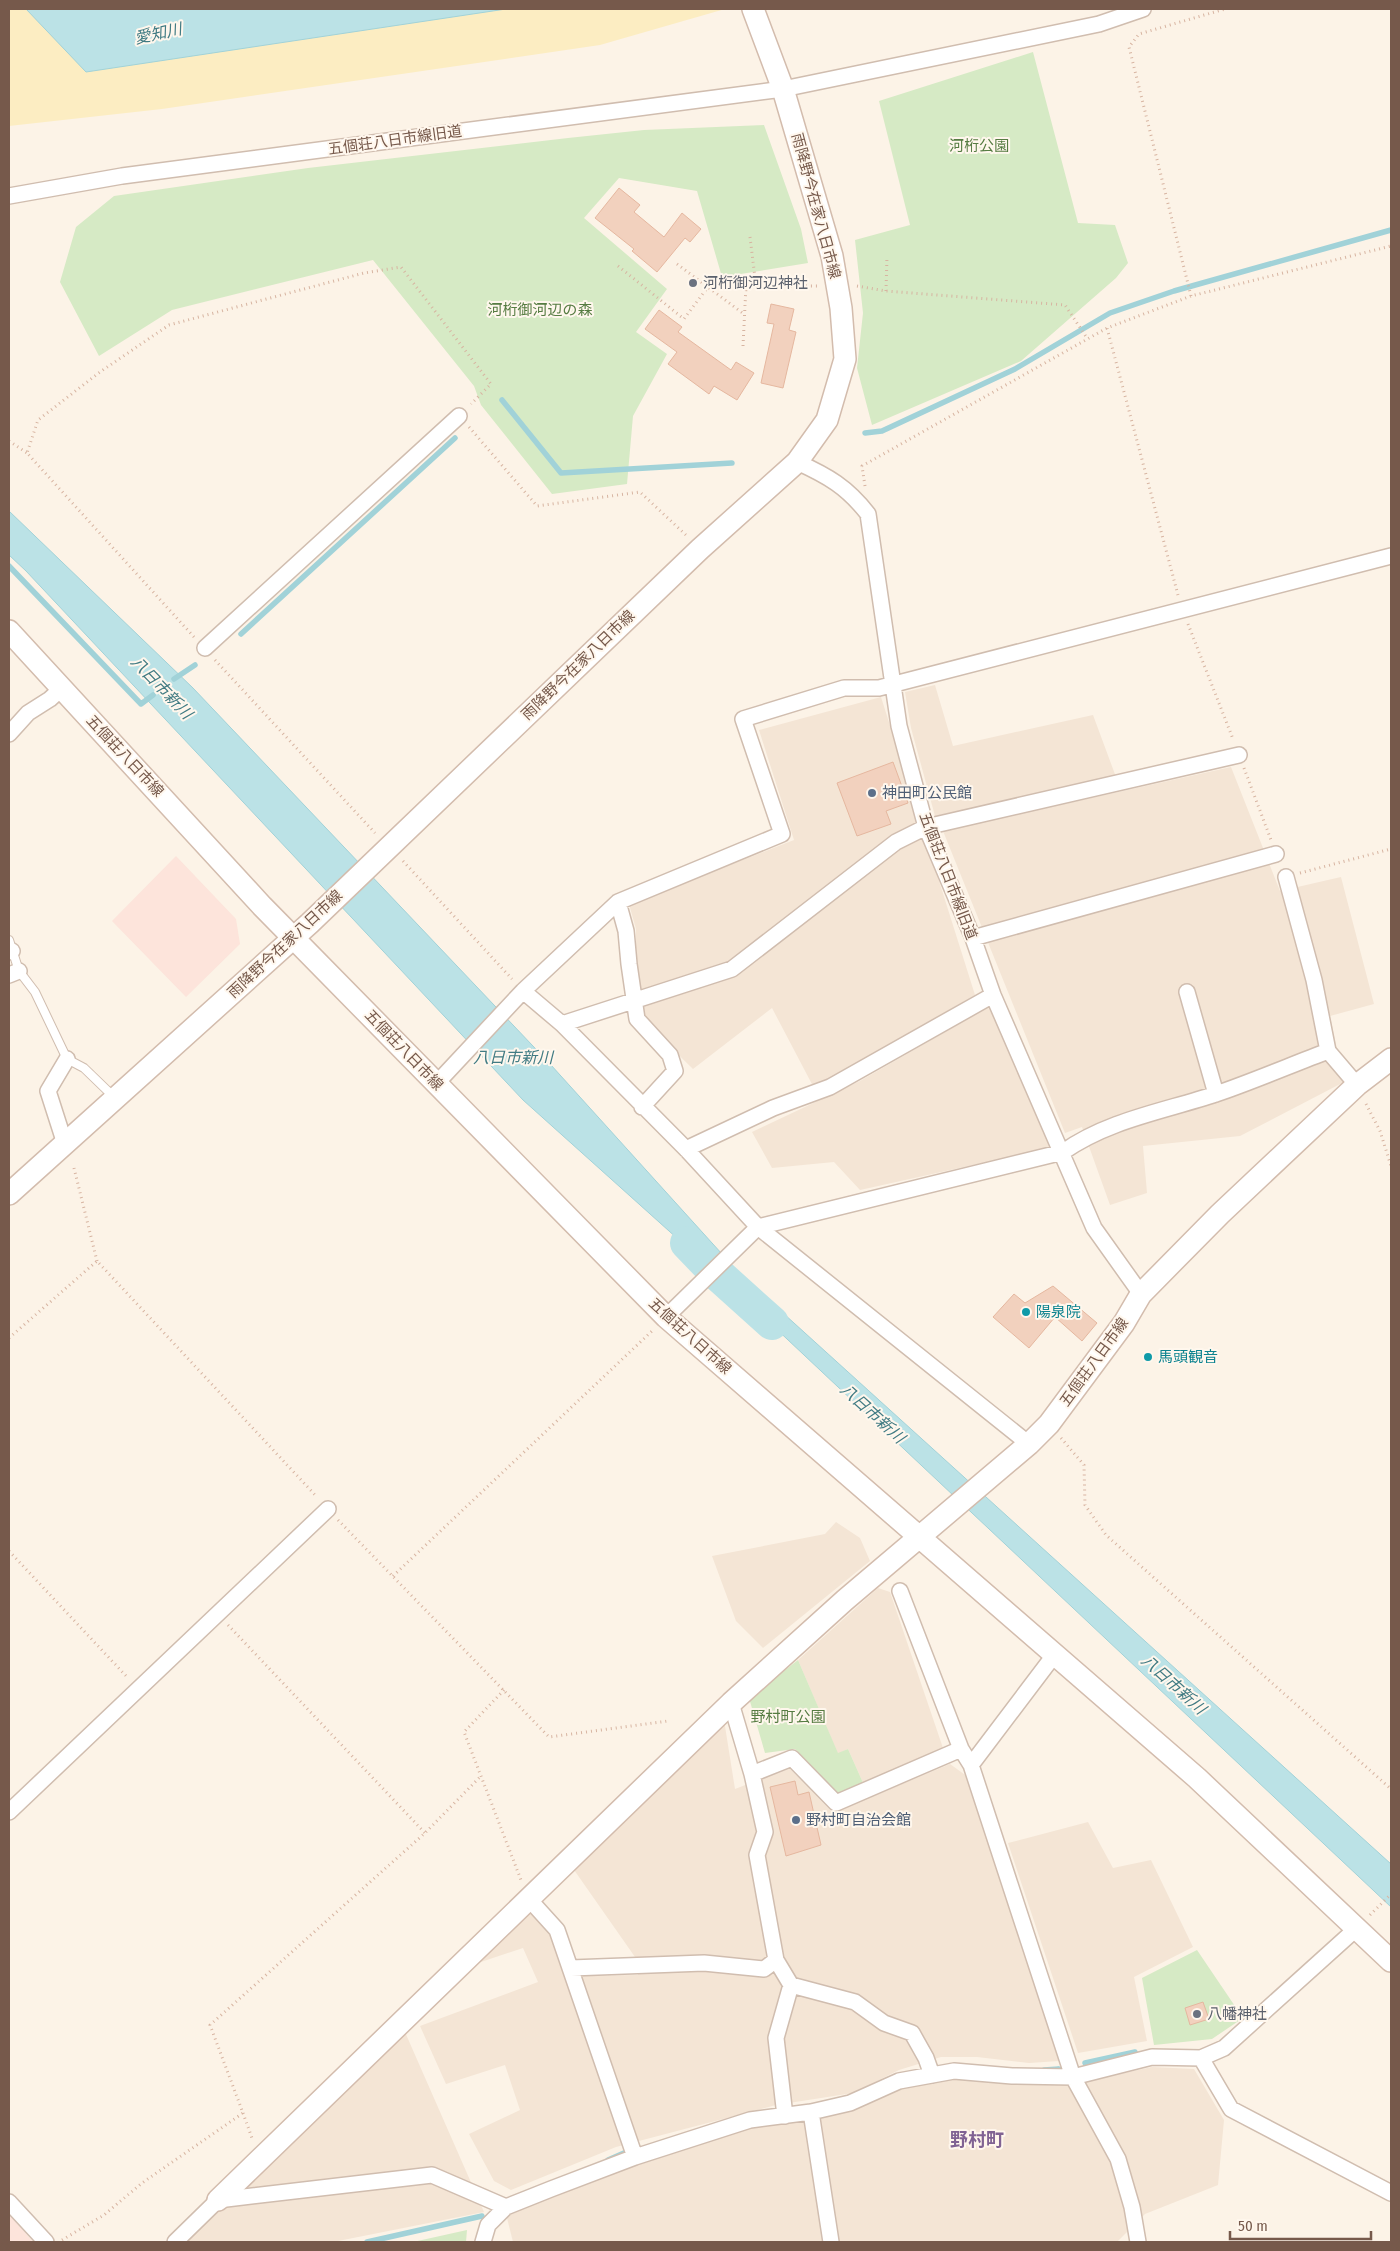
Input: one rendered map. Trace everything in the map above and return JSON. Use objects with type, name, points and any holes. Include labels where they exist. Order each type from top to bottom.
[{"type":"main road","name":"雨降野今在家八日市線","points":[[9,1194],[302,930],[381,839],[797,462],[827,420],[845,359],[841,308],[832,256],[782,89],[753,9]]},
{"type":"main road","name":"五個荘八日市線","points":[[9,631],[262,906],[302,930],[436,1084],[666,1317],[920,1538],[1029,1444],[1049,1424],[1124,1323],[1141,1294],[1220,1214],[1356,1085],[1391,1059]]},
{"type":"main road","points":[[218,2200],[259,2158],[731,1703],[845,1600],[920,1538],[1197,1778],[1391,1961]]},
{"type":"street","name":"五個荘八日市線旧道","points":[[9,196],[122,176],[782,89],[1099,24],[1143,9]]},
{"type":"street","points":[[205,648],[459,416]]},
{"type":"street","name":"五個荘八日市線旧道","points":[[797,462],[828,476],[854,496],[868,514],[899,726],[926,827],[972,938],[993,995],[1063,1152],[1094,1228],[1141,1294]]},
{"type":"street","points":[[436,1084],[523,990],[618,902],[782,834],[743,719],[844,688],[879,688],[1391,556]]},
{"type":"street","points":[[9,734],[28,713],[50,699],[62,688]]},
{"type":"street","points":[[562,1024],[732,969],[896,842],[926,827],[1240,755]]},
{"type":"street","points":[[972,938],[1276,854]]},
{"type":"street","points":[[1286,877],[1314,980],[1328,1051],[1356,1085]]},
{"type":"street","points":[[618,902],[626,931],[637,1019],[670,1055],[675,1071],[642,1107]]},
{"type":"street","points":[[523,990],[562,1024],[642,1107],[686,1149],[758,1227],[1029,1444]]},
{"type":"street","points":[[1187,992],[1216,1094]]},
{"type":"street","points":[[686,1149],[773,1108],[830,1087],[993,995]]},
{"type":"street","points":[[666,1317],[758,1227],[1063,1152],[1076,1142],[1126,1121],[1216,1094],[1328,1051]]},
{"type":"street","points":[[65,1144],[48,1091],[67,1059]]},
{"type":"street","points":[[9,1812],[328,1509]]},
{"type":"street","points":[[900,1591],[961,1749],[971,1764],[1073,2077],[1118,2159],[1132,2207],[1138,2242]]},
{"type":"street","points":[[971,1764],[1055,1654]]},
{"type":"street","points":[[731,1703],[752,1774],[765,1832],[757,1854],[776,1960],[791,1985],[855,2002],[884,2023],[912,2034],[926,2058],[932,2074]]},
{"type":"street","points":[[752,1774],[792,1758],[836,1804],[961,1749]]},
{"type":"street","points":[[528,1898],[557,1930],[634,2157]]},
{"type":"street","points":[[483,2242],[488,2226],[506,2207],[634,2157],[750,2120],[811,2112],[850,2103],[899,2081],[954,2071],[1012,2076],[1073,2077],[1152,2057],[1201,2058],[1224,2048],[1357,1928]]},
{"type":"street","points":[[571,1968],[704,1963],[764,1968],[776,1960]]},
{"type":"street","points":[[785,2116],[776,2038],[791,1985]]},
{"type":"street","points":[[1201,2058],[1231,2110],[1391,2192]]},
{"type":"street","points":[[811,2112],[831,2242]]},
{"type":"street","points":[[175,2242],[218,2200],[432,2175],[506,2207]]},
{"type":"street","points":[[9,2202],[46,2242]]},
{"type":"lane","points":[[10,948],[14,973],[35,992],[67,1059],[84,1068],[115,1098]]},
{"type":"path","points":[[1192,296],[1129,47],[1139,34],[1225,9]]},
{"type":"path","points":[[750,237],[756,286]]},
{"type":"path","points":[[868,514],[862,466],[1087,337],[1192,296],[1391,246]]},
{"type":"path","points":[[886,291],[887,256]]},
{"type":"path","points":[[677,264],[744,315]]},
{"type":"path","points":[[618,266],[684,319],[708,287]]},
{"type":"path","points":[[26,453],[38,420],[100,372],[169,325],[364,273],[401,267],[491,384],[459,416],[536,506],[640,492],[700,549]]},
{"type":"path","points":[[849,285],[886,291],[1065,306],[1087,337]]},
{"type":"path","points":[[743,346],[746,286],[825,286]]},
{"type":"path","points":[[1107,328],[1182,610],[1240,755],[1276,854]]},
{"type":"path","points":[[9,441],[26,453],[381,839],[523,990]]},
{"type":"path","points":[[1286,877],[1391,849]]},
{"type":"path","points":[[1356,1085],[1380,1131],[1391,1166]]},
{"type":"path","points":[[74,1168],[97,1261],[328,1509],[549,1737],[668,1721]]},
{"type":"path","points":[[9,1338],[97,1261]]},
{"type":"path","points":[[393,1576],[666,1317]]},
{"type":"path","points":[[1049,1424],[1084,1465],[1085,1505],[1106,1535],[1391,1790]]},
{"type":"path","points":[[9,1551],[138,1689]]},
{"type":"path","points":[[218,1614],[425,1833]]},
{"type":"path","points":[[504,1690],[464,1732],[528,1898]]},
{"type":"path","points":[[259,2158],[210,2025],[425,1833],[481,1776]]},
{"type":"path","points":[[1357,1928],[1391,1894]]},
{"type":"path","points":[[59,2242],[104,2215],[142,2183],[243,2113]]},
{"type":"shaded area","points":[[935,685],[953,746],[1093,715],[1116,777],[935,816],[911,728],[905,692]]},
{"type":"shaded area","points":[[881,697],[975,995],[814,1088],[772,1008],[693,1069],[646,1023],[636,996],[636,929],[629,904],[794,840],[759,730]]},
{"type":"shaded area","points":[[1231,767],[1280,891],[1341,877],[1374,1004],[1330,1016],[1344,1082],[1240,1136],[1143,1146],[1147,1193],[1110,1205],[1082,1127],[1065,1133],[943,831]]},
{"type":"shaded area","points":[[176,856],[236,919],[240,944],[186,997],[112,921]]},
{"type":"shaded area","points":[[992,1005],[1050,1148],[860,1190],[834,1162],[772,1168],[752,1132],[860,1081]]},
{"type":"shaded area","points":[[836,1522],[860,1538],[870,1561],[763,1648],[736,1621],[712,1556],[825,1534]]},
{"type":"shaded area","points":[[878,1588],[890,1592],[944,1751],[864,1785],[848,1749],[838,1754],[798,1660]]},
{"type":"shaded area","points":[[724,1720],[735,1789],[789,1768],[833,1813],[950,1764],[968,1777],[1059,2061],[1029,2063],[977,2057],[941,2057],[899,2070],[853,2093],[776,2105],[616,2147],[511,2190],[494,2181],[469,2134],[520,2110],[505,2065],[446,2084],[420,2026],[538,1982],[523,1948],[469,1966],[531,1907],[551,1929],[567,1976],[638,1975],[635,1957],[572,1867]]},
{"type":"shaded area","points":[[1088,1822],[1113,1868],[1151,1860],[1193,1947],[1134,1977],[1147,2041],[1078,2053],[1008,1843]]},
{"type":"shaded area","points":[[401,2023],[484,2212],[333,2242],[187,2242]]},
{"type":"shaded area","points":[[1152,2067],[1194,2069],[1224,2120],[1218,2185],[1145,2214],[1117,2242],[513,2242],[506,2214],[625,2165],[749,2125],[953,2076],[1068,2085]]},
{"type":"shaded area","points":[[9,2214],[33,2242],[9,2242]]},
{"type":"green space","name":"河桁公園","points":[[1033,52],[1078,223],[1115,225],[1128,263],[1116,278],[1021,361],[872,425],[857,368],[863,313],[855,240],[910,225],[879,101]]},
{"type":"green space","name":"河桁御河辺の森","points":[[764,125],[801,229],[808,263],[722,277],[697,191],[619,178],[584,218],[667,289],[636,332],[667,354],[633,416],[627,484],[552,494],[481,405],[474,386],[373,260],[172,310],[99,356],[60,282],[76,227],[114,196],[308,168],[568,138],[644,130]]},
{"type":"green space","name":"野村町公園","points":[[798,1660],[838,1753],[848,1749],[864,1785],[840,1795],[795,1749],[765,1753],[749,1698]]},
{"type":"green space","points":[[1197,1950],[1243,2018],[1212,2039],[1154,2045],[1142,1978]]},
{"type":"green space","points":[[467,2230],[466,2242],[413,2242]]},
{"type":"sand","points":[[9,9],[725,9],[600,45],[162,109],[9,126]]},
{"type":"water","name":"愛知川","points":[[26,9],[506,9],[86,72]]},
{"type":"water","points":[[9,511],[193,688],[551,1065],[741,1275],[1391,1864],[1391,1907],[737,1292],[523,1100],[9,555]]},
{"type":"building","points":[[619,188],[640,205],[634,212],[664,237],[682,213],[701,229],[690,242],[685,238],[657,272],[632,251],[634,249],[595,218]]},
{"type":"building","points":[[771,304],[794,309],[789,330],[796,332],[783,388],[761,383],[774,324],[767,323]]},
{"type":"building","points":[[659,310],[682,327],[678,332],[731,370],[736,362],[754,373],[737,400],[714,386],[709,394],[668,364],[677,352],[645,329]]},
{"type":"building","name":"神田町公民館","points":[[893,762],[908,803],[886,811],[891,824],[857,836],[837,783]]},
{"type":"building","name":"陽泉院","points":[[1053,1286],[1097,1323],[1082,1341],[1055,1317],[1029,1348],[993,1317],[1014,1294],[1025,1303]]},
{"type":"building","name":"野村町自治会館","points":[[795,1781],[798,1795],[809,1792],[821,1845],[786,1856],[770,1787]]},
{"type":"building","name":"八幡神社","points":[[1203,2002],[1209,2019],[1190,2025],[1185,2008]]},
{"type":"waterway","points":[[865,433],[882,431],[1015,369],[1110,313],[1174,291],[1391,230]]},
{"type":"waterway","points":[[502,400],[561,473],[732,463]]},
{"type":"waterway","points":[[241,634],[455,438]]},
{"type":"waterway","points":[[9,566],[141,704],[153,695]]},
{"type":"waterway","points":[[174,679],[195,665]]},
{"type":"waterway","name":"八日市新川","points":[[687,1243],[712,1269],[772,1323]]},
{"type":"waterway","points":[[1085,2063],[1135,2052]]},
{"type":"waterway","points":[[1044,2070],[1059,2069],[1054,2070]]},
{"type":"waterway","points":[[608,2160],[624,2153]]},
{"type":"waterway","points":[[367,2242],[482,2216]]},
{"type":"place","name":"河桁御河辺神社","points":[[693,283]]},
{"type":"place","name":"神田町公民館","points":[[872,793]]},
{"type":"place","name":"陽泉院","points":[[1026,1312]]},
{"type":"place","name":"馬頭観音","points":[[1148,1357]]},
{"type":"place","name":"野村町自治会館","points":[[796,1820]]},
{"type":"place","name":"八幡神社","points":[[1197,2014]]},
{"type":"district","name":"野村町","points":[[977,2140]]}]
